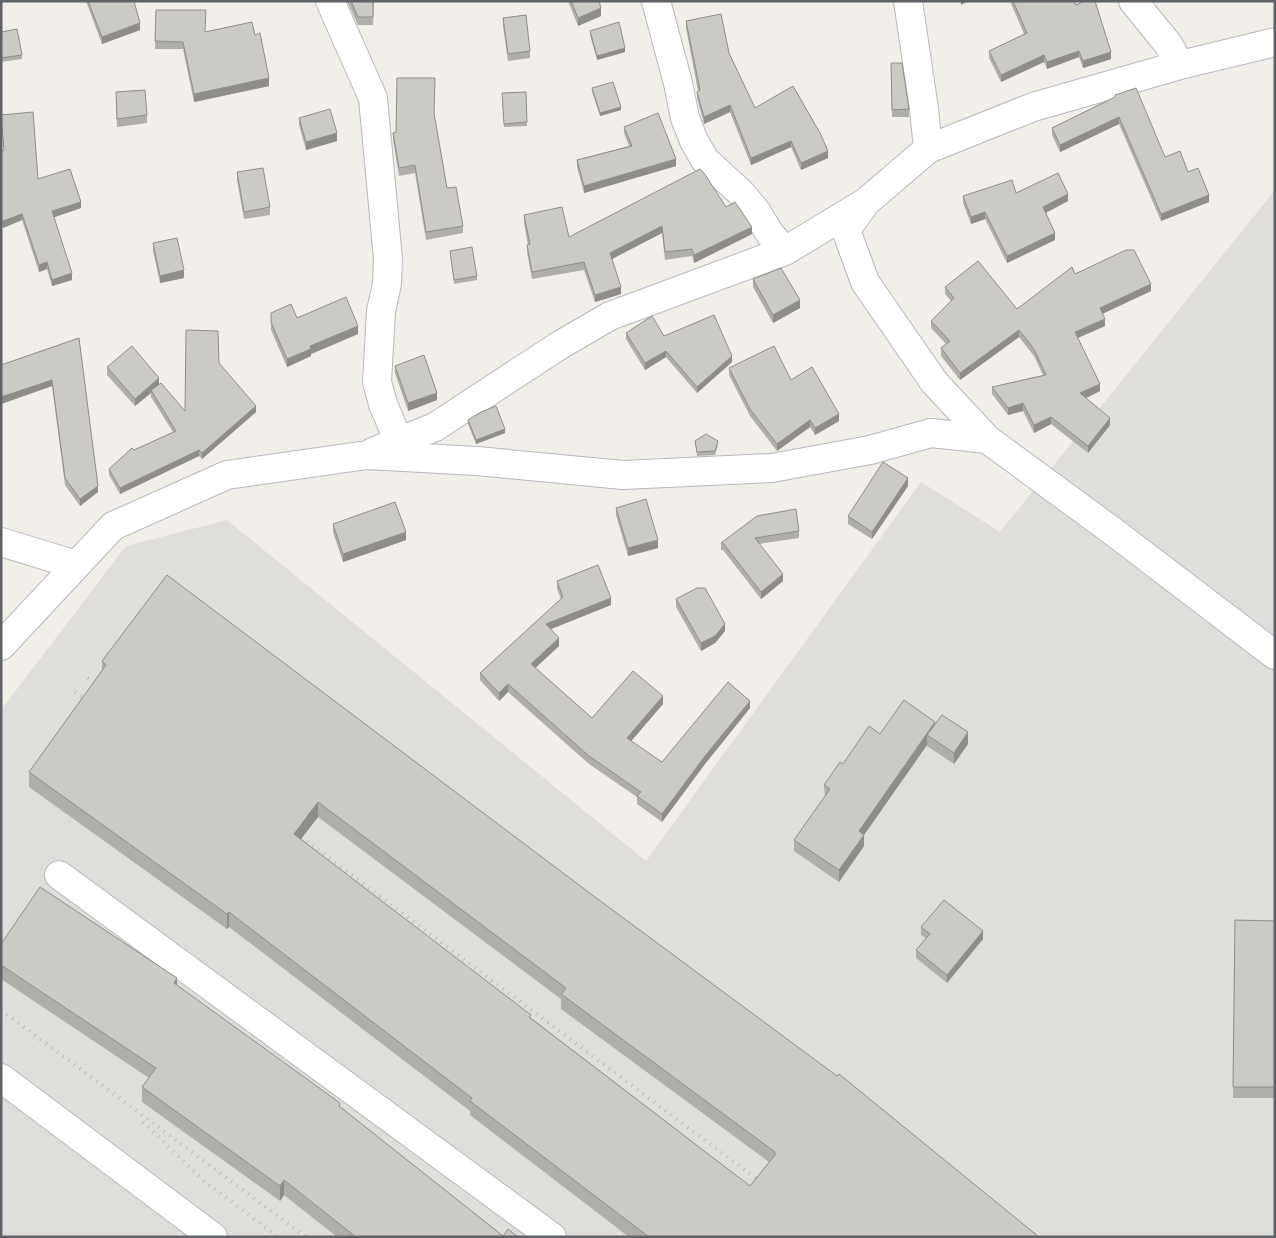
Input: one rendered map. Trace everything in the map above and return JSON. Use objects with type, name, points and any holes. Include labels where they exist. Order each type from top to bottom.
[{"type":"street","points":[[330,1],[373,98],[388,259],[387,284],[381,311],[377,382],[383,404],[399,442]]},
{"type":"street","points":[[656,1],[678,83],[685,118],[694,141],[705,160],[741,193],[756,211],[770,234],[785,251]]},
{"type":"street","points":[[908,1],[928,149]]},
{"type":"street","points":[[1133,1],[1168,44],[1180,65]]},
{"type":"street","points":[[367,455],[435,427],[560,345],[610,316],[785,251],[866,202],[928,149],[1033,107],[1180,65],[1275,42]]},
{"type":"street","points":[[866,202],[846,230],[866,282],[934,382],[987,439],[1111,530],[1275,655]]},
{"type":"street","points":[[1,646],[113,526],[226,475],[367,455],[477,462],[623,475],[772,468],[870,450],[931,433],[987,439]]},
{"type":"street","points":[[1,542],[76,565]]},
{"type":"street","points":[[59,876],[552,1237]]},
{"type":"street","points":[[1,1078],[213,1237]]},
{"type":"shaded area","points":[[1275,190],[1275,1237],[1,1237],[1,710],[126,546],[227,520],[646,861],[921,482],[1000,532]]},
{"type":"building","points":[[88,1],[134,1],[140,23],[102,37]]},
{"type":"building","points":[[351,1],[373,1],[373,17],[358,17]]},
{"type":"building","points":[[571,1],[599,1],[601,8],[578,18]]},
{"type":"building","points":[[1013,1],[1074,1],[1076,5],[1085,1],[1095,1],[1111,52],[1083,61],[1079,51],[1047,62],[1044,55],[1001,75],[989,51],[1027,33]]},
{"type":"building","points":[[156,10],[206,10],[205,32],[252,22],[255,35],[260,33],[269,78],[194,94],[183,42],[155,41]]},
{"type":"building","points":[[721,14],[729,53],[755,108],[793,86],[828,151],[801,163],[791,141],[751,158],[730,105],[704,117],[697,92],[700,90],[686,21]]},
{"type":"building","points":[[526,15],[530,51],[508,54],[503,18]]},
{"type":"building","points":[[619,22],[625,48],[597,56],[590,31]]},
{"type":"building","points":[[17,29],[22,55],[1,58],[1,32]]},
{"type":"building","points":[[891,63],[902,63],[909,109],[892,110]]},
{"type":"building","points":[[397,78],[435,78],[434,113],[447,188],[456,187],[463,226],[426,232],[415,165],[399,168],[393,133],[396,132]]},
{"type":"building","points":[[613,82],[621,107],[600,113],[592,88]]},
{"type":"building","points":[[1136,88],[1165,157],[1180,151],[1188,172],[1198,168],[1209,195],[1161,214],[1119,117],[1060,145],[1052,128],[1115,97],[1115,95]]},
{"type":"building","points":[[145,90],[147,115],[117,119],[116,92]]},
{"type":"building","points":[[526,92],[527,122],[504,124],[502,93]]},
{"type":"building","points":[[330,109],[337,133],[306,142],[299,118]]},
{"type":"building","points":[[33,112],[38,179],[70,169],[81,202],[52,211],[72,273],[52,280],[47,262],[39,265],[22,214],[3,221],[1,218],[1,151],[4,150],[1,115]]},
{"type":"building","points":[[658,113],[676,159],[584,186],[577,160],[632,146],[624,127]]},
{"type":"building","points":[[263,168],[270,207],[244,212],[237,172]]},
{"type":"building","points":[[700,169],[726,207],[735,202],[752,227],[694,255],[692,249],[665,252],[662,226],[610,253],[621,287],[595,295],[584,262],[532,272],[527,245],[530,244],[524,215],[562,207],[569,237]]},
{"type":"building","points":[[1058,173],[1068,194],[1043,207],[1055,233],[1007,256],[985,212],[971,217],[963,196],[1012,180],[1016,193]]},
{"type":"building","points":[[177,238],[184,270],[160,276],[153,243]]},
{"type":"building","points":[[472,247],[477,276],[454,280],[450,251]]},
{"type":"building","points":[[1126,250],[1134,250],[1151,284],[1100,308],[1105,319],[1075,332],[1100,384],[1080,393],[1110,418],[1088,446],[1051,417],[1034,425],[1023,403],[1008,408],[992,387],[1046,375],[1034,349],[1019,330],[960,373],[941,348],[950,341],[931,321],[954,298],[945,287],[978,261],[1017,309],[1072,267],[1075,274]]},
{"type":"building","points":[[781,268],[800,300],[773,315],[753,279]]},
{"type":"building","points":[[346,297],[358,326],[310,346],[311,349],[287,359],[271,322],[271,313],[291,304],[297,318]]},
{"type":"building","points":[[714,315],[732,356],[697,387],[666,351],[645,363],[626,333],[652,316],[664,336]]},
{"type":"building","points":[[186,330],[218,331],[219,363],[256,406],[202,453],[199,450],[120,488],[109,469],[132,448],[134,450],[176,431],[151,390],[161,383],[185,411]]},
{"type":"building","points":[[79,338],[98,486],[80,499],[65,478],[52,380],[1,397],[1,365]]},
{"type":"building","points":[[132,346],[159,378],[135,399],[107,367]]},
{"type":"building","points":[[774,346],[791,380],[812,367],[839,414],[815,428],[810,420],[777,444],[750,409],[729,368]]},
{"type":"building","points":[[424,355],[437,393],[408,403],[395,366]]},
{"type":"building","points":[[496,406],[505,429],[476,440],[468,420]]},
{"type":"building","points":[[706,434],[718,441],[715,451],[697,452],[695,441]]},
{"type":"building","points":[[883,462],[908,478],[872,532],[848,516]]},
{"type":"building","points":[[646,499],[658,540],[628,548],[616,508]]},
{"type":"building","points":[[395,502],[406,532],[343,554],[333,524]]},
{"type":"building","points":[[796,509],[799,531],[755,538],[783,574],[761,592],[723,543],[721,543],[757,516]]},
{"type":"building","points":[[598,565],[611,598],[546,624],[559,638],[531,664],[592,718],[633,671],[663,696],[627,738],[662,762],[728,682],[750,701],[705,756],[662,814],[637,796],[641,792],[589,756],[508,684],[499,693],[480,673],[563,597],[557,581]]},
{"type":"building","points":[[167,575],[595,897],[837,1076],[839,1074],[1039,1237],[649,1237],[470,1101],[472,1098],[229,912],[227,914],[29,772],[106,665],[102,661]],"holes":[[[318,802],[566,988],[561,994],[775,1152],[775,1155],[750,1186],[529,1017],[531,1015],[294,834]]]},
{"type":"building","points":[[697,588],[705,588],[725,624],[715,636],[701,643],[676,599]]},
{"type":"building","points":[[904,700],[935,722],[859,831],[864,835],[839,870],[794,840],[830,789],[824,785],[840,762],[843,764],[869,726],[880,734]]},
{"type":"building","points":[[942,715],[968,732],[954,753],[927,735]]},
{"type":"building","points":[[40,887],[177,978],[174,983],[340,1103],[339,1106],[503,1236],[508,1229],[518,1237],[356,1237],[284,1180],[280,1186],[142,1087],[156,1068],[1,965],[1,944]]},
{"type":"building","points":[[944,900],[983,931],[947,975],[916,950],[930,934],[921,927]]},
{"type":"building","points":[[1235,920],[1275,921],[1275,1087],[1233,1087]]},
{"type":"railway","points":[[88,678],[104,690]]},
{"type":"railway","points":[[75,692],[93,705]]},
{"type":"railway","points":[[290,829],[766,1186]]},
{"type":"railway","points":[[1,1010],[306,1237]]},
{"type":"railway","points":[[143,1122],[204,1181],[278,1237]]}]
